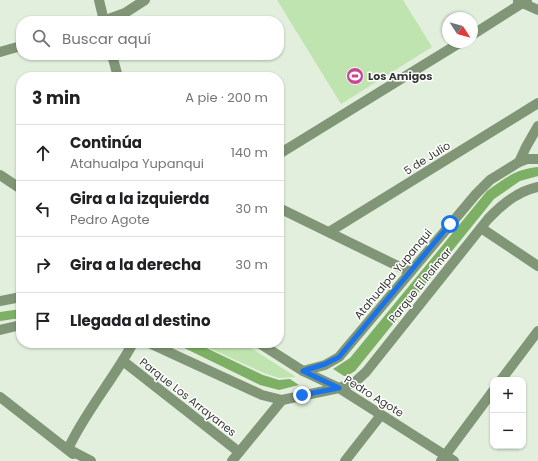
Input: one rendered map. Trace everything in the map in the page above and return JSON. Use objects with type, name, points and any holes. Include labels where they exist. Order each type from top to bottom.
[{"type":"street","points":[[99,0],[103,16]]},
{"type":"street","points":[[117,16],[125,13],[145,0]]},
{"type":"street","points":[[478,31],[522,1],[538,10]]},
{"type":"street","points":[[0,52],[16,47]]},
{"type":"street","points":[[284,151],[451,48]]},
{"type":"street","points":[[113,60],[117,72]]},
{"type":"street","name":"5 de Julio","points":[[329,232],[538,103]]},
{"type":"street","points":[[520,162],[526,146],[538,126]]},
{"type":"street","points":[[520,162],[527,159],[538,159]]},
{"type":"street","name":"Atahualpa Yupanqui","points":[[303,371],[325,364],[339,357],[476,194],[490,180],[520,162]]},
{"type":"street","points":[[0,175],[16,186]]},
{"type":"street","name":"Parque El Palmar","points":[[282,400],[339,388],[356,382],[366,372],[498,208],[518,194],[538,187]]},
{"type":"street","points":[[284,210],[410,272]]},
{"type":"street","points":[[481,228],[538,266]]},
{"type":"street","points":[[0,301],[16,298]]},
{"type":"street","points":[[0,330],[16,327]]},
{"type":"street","points":[[503,377],[538,331]]},
{"type":"street","points":[[68,450],[76,431],[130,348]]},
{"type":"street","points":[[159,348],[262,394],[282,400],[232,461]]},
{"type":"street","name":"Pedro Agote","points":[[267,348],[303,371],[339,388],[446,459]]},
{"type":"street","name":"Parque Los Arrayanes","points":[[123,361],[239,452]]},
{"type":"street","points":[[446,459],[490,395]]},
{"type":"street","points":[[0,397],[80,461]]},
{"type":"street","points":[[345,461],[381,415]]},
{"type":"street","points":[[68,450],[91,461]]},
{"type":"shaded area","name":"Los Amigos","points":[[277,0],[403,0],[432,47],[341,104]]},
{"type":"shaded area","points":[[538,167],[538,176],[520,181],[494,199],[355,371],[347,376],[344,376],[333,369],[350,358],[487,191],[505,178],[517,172]]},
{"type":"shaded area","points":[[16,310],[16,319],[0,321],[0,312]]},
{"type":"shaded area","points":[[184,348],[206,348],[263,375],[279,380],[290,379],[299,385],[279,390],[260,385]]},
{"type":"shaded area","points":[[209,348],[251,348],[296,377],[279,378],[264,373]]},
{"type":"place","name":"Los Amigos","points":[[355,76]]},
{"type":"route","points":[[302,395],[339,388],[303,371],[325,364],[339,357],[450,224]]}]
